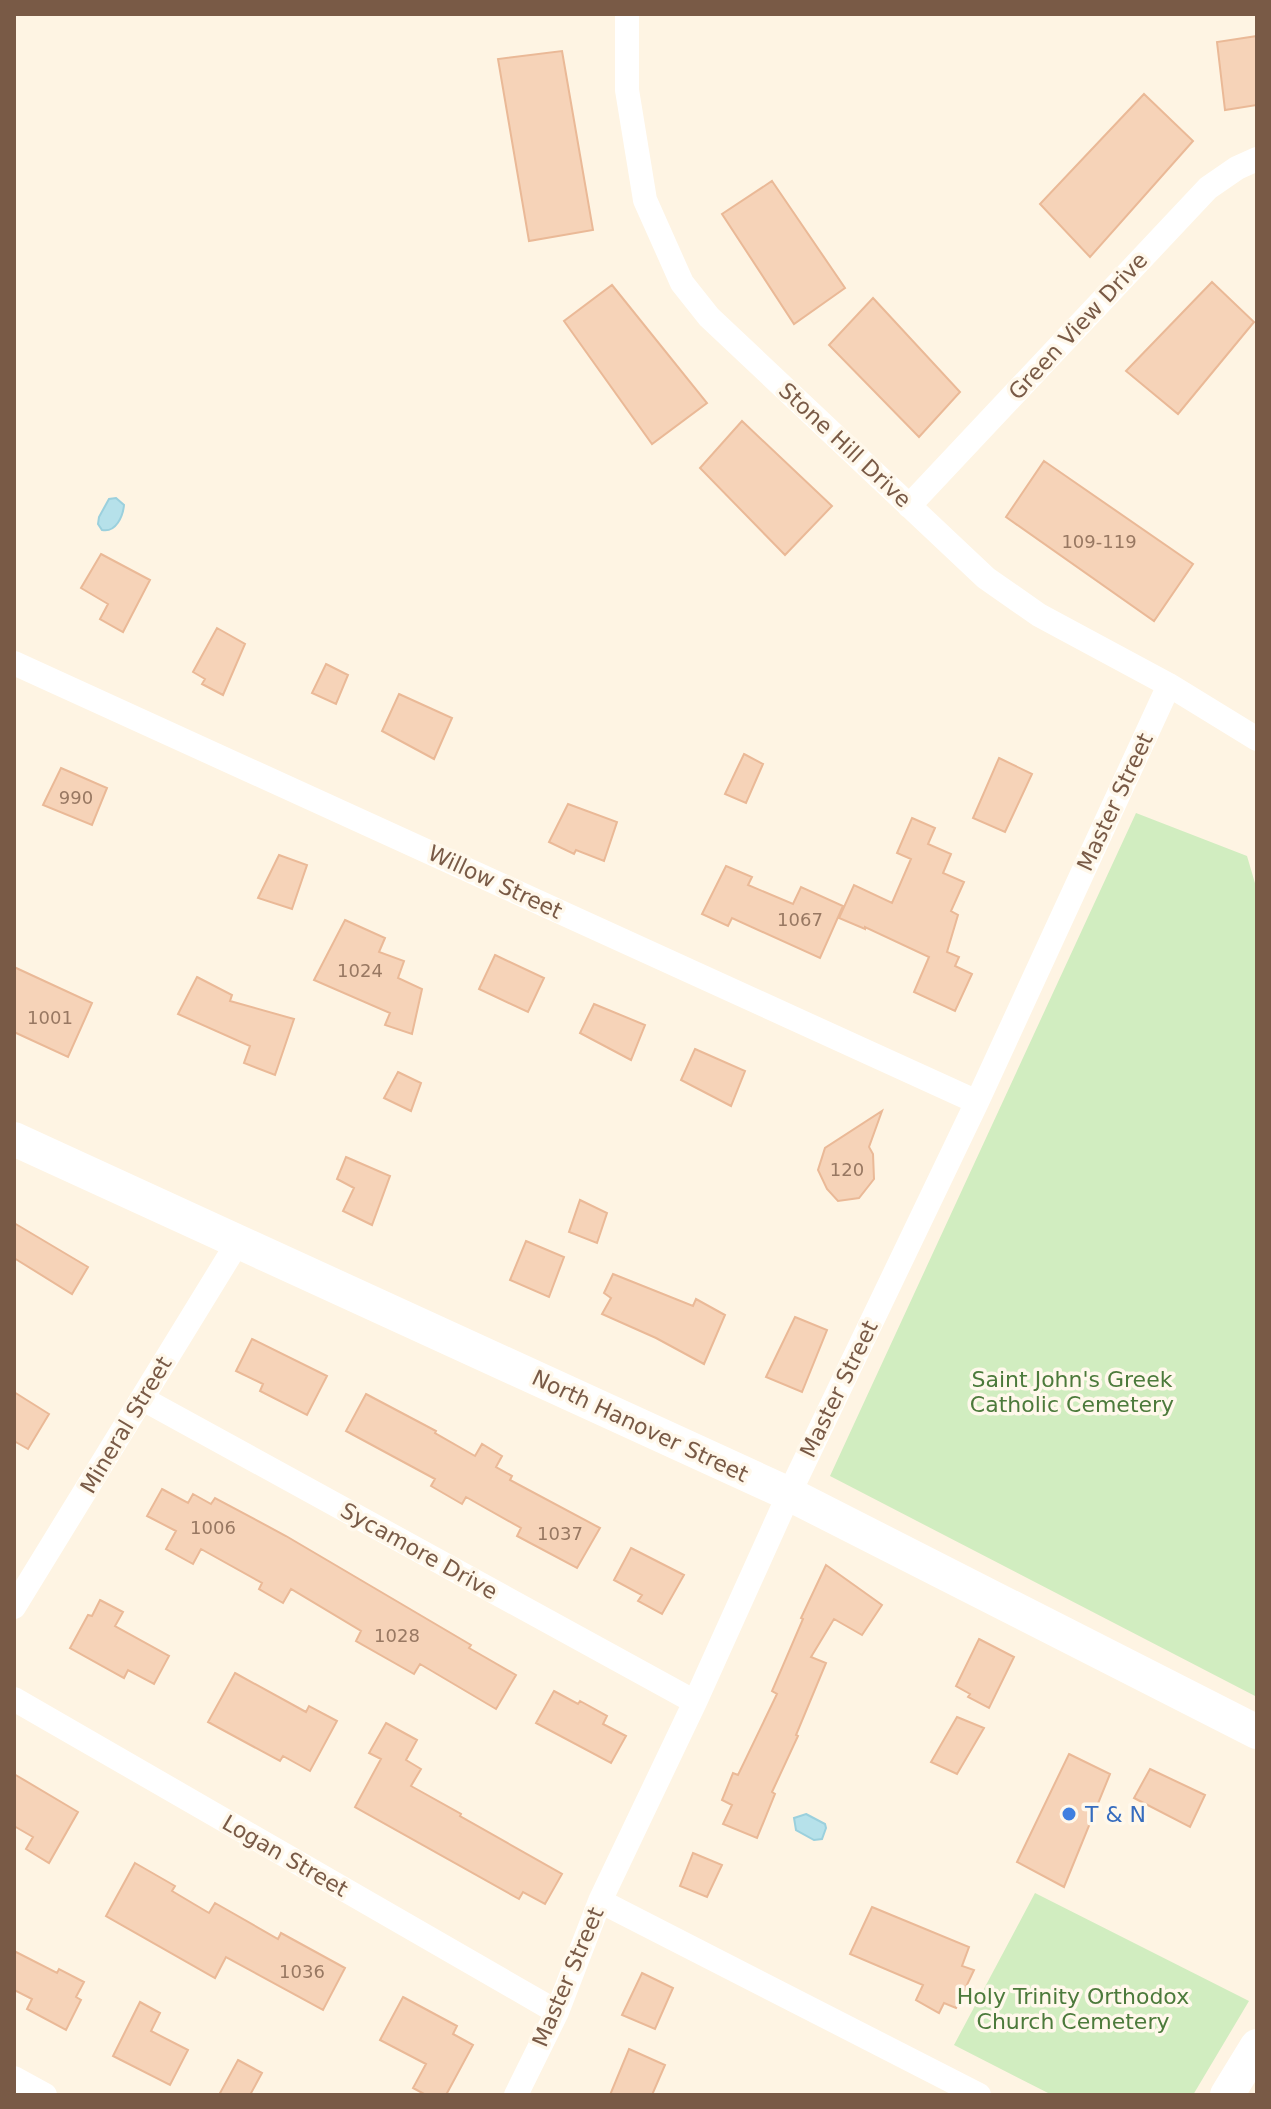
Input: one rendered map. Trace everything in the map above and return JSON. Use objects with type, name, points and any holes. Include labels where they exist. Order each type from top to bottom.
[{"type":"street","name":"Stone Hill Drive","points":[[627,14],[627,90],[645,200],[682,283],[709,317],[986,578],[1039,615],[1169,685],[1257,739]]},
{"type":"street","name":"Green View Drive","points":[[909,506],[1208,188],[1237,168],[1257,159]]},
{"type":"street","name":"Willow Street","points":[[14,663],[977,1102]]},
{"type":"street","name":"Master Street","points":[[516,2095],[557,2012],[600,1901],[789,1494],[977,1102],[1169,685]]},
{"type":"street","name":"North Hanover Street","points":[[14,1139],[789,1494],[1257,1732]]},
{"type":"street","name":"Mineral Street","points":[[14,1607],[238,1242]]},
{"type":"street","name":"Sycamore Drive","points":[[143,1399],[695,1702]]},
{"type":"street","name":"Logan Street","points":[[14,1699],[557,2012]]},
{"type":"street","points":[[600,1901],[979,2095]]},
{"type":"street","points":[[1227,2095],[1257,2046]]},
{"type":"street","points":[[14,2078],[45,2095]]},
{"type":"green space","name":"Saint John's Greek Catholic Cemetery","points":[[1136,813],[1247,856],[1257,890],[1257,1697],[830,1476]]},
{"type":"green space","name":"Holy Trinity Orthodox Church Cemetery","points":[[1035,1893],[1249,2001],[1193,2095],[1052,2095],[954,2045]]},
{"type":"water","points":[[116,498],[124,505],[120,519],[111,529],[102,530],[98,524],[99,517],[109,499]]},
{"type":"water","points":[[806,1814],[825,1824],[822,1839],[814,1840],[796,1830],[794,1818]]},
{"type":"building","points":[[1257,36],[1257,105],[1225,110],[1217,42]]},
{"type":"building","points":[[562,51],[593,230],[529,241],[498,59]]},
{"type":"building","points":[[1144,94],[1193,141],[1090,257],[1040,204]]},
{"type":"building","points":[[772,181],[845,288],[794,324],[722,214]]},
{"type":"building","points":[[1212,282],[1254,322],[1178,414],[1126,371]]},
{"type":"building","points":[[612,285],[707,403],[652,444],[564,321]]},
{"type":"building","points":[[873,298],[960,392],[919,437],[829,345]]},
{"type":"building","points":[[742,421],[832,506],[785,555],[700,468]]},
{"type":"building","points":[[1044,461],[1193,564],[1154,621],[1006,517]]},
{"type":"building","points":[[101,554],[150,580],[123,632],[100,619],[108,604],[81,588]]},
{"type":"building","points":[[217,628],[245,644],[223,695],[202,684],[205,679],[193,672]]},
{"type":"building","points":[[326,664],[348,675],[336,704],[312,693]]},
{"type":"building","points":[[399,694],[452,718],[434,759],[382,731]]},
{"type":"building","points":[[744,754],[763,764],[746,803],[725,794]]},
{"type":"building","points":[[999,758],[1032,774],[1005,832],[973,818]]},
{"type":"building","points":[[61,768],[107,788],[92,825],[43,805]]},
{"type":"building","points":[[568,804],[617,822],[604,861],[576,850],[574,854],[549,842]]},
{"type":"building","points":[[912,818],[935,828],[928,844],[951,854],[943,873],[964,882],[951,911],[958,915],[947,952],[959,957],[955,966],[972,974],[955,1011],[914,992],[929,957],[839,918],[854,885],[892,903],[911,859],[897,853]]},
{"type":"building","points":[[279,855],[307,865],[292,909],[258,898]]},
{"type":"building","points":[[726,866],[752,877],[748,885],[793,904],[801,887],[843,906],[820,958],[732,918],[728,926],[702,914]]},
{"type":"building","points":[[345,920],[385,938],[379,952],[404,961],[398,978],[422,989],[412,1034],[385,1025],[390,1013],[314,980]]},
{"type":"building","points":[[495,955],[544,978],[528,1012],[479,989]]},
{"type":"building","points":[[14,967],[92,1003],[68,1057],[14,1032]]},
{"type":"building","points":[[197,977],[232,995],[230,1001],[294,1019],[275,1075],[244,1063],[250,1046],[178,1014]]},
{"type":"building","points":[[594,1004],[645,1025],[631,1060],[580,1033]]},
{"type":"building","points":[[695,1049],[745,1071],[731,1106],[681,1080]]},
{"type":"building","points":[[398,1072],[421,1083],[411,1111],[384,1098]]},
{"type":"building","points":[[882,1111],[869,1147],[873,1154],[874,1179],[859,1198],[838,1201],[827,1189],[818,1170],[825,1148]]},
{"type":"building","points":[[346,1157],[390,1176],[372,1225],[343,1211],[354,1188],[337,1179]]},
{"type":"building","points":[[580,1200],[607,1213],[597,1243],[569,1232]]},
{"type":"building","points":[[14,1223],[88,1267],[72,1294],[14,1258]]},
{"type":"building","points":[[526,1241],[564,1257],[549,1297],[510,1280]]},
{"type":"building","points":[[613,1274],[693,1306],[696,1299],[725,1315],[704,1364],[602,1314],[611,1298],[604,1293]]},
{"type":"building","points":[[795,1317],[827,1330],[802,1392],[766,1377]]},
{"type":"building","points":[[252,1339],[327,1376],[307,1415],[260,1391],[263,1384],[236,1371]]},
{"type":"building","points":[[14,1392],[49,1414],[28,1449],[14,1441]]},
{"type":"building","points":[[366,1394],[436,1431],[475,1456],[482,1444],[502,1456],[496,1467],[512,1476],[510,1480],[600,1528],[577,1568],[517,1536],[521,1528],[466,1497],[462,1504],[431,1486],[435,1479],[346,1431]]},
{"type":"building","points":[[162,1489],[188,1503],[193,1494],[211,1504],[215,1498],[286,1536],[471,1645],[469,1648],[516,1675],[496,1709],[420,1664],[414,1674],[356,1641],[361,1631],[291,1589],[283,1603],[259,1589],[262,1583],[201,1549],[193,1564],[166,1549],[176,1531],[147,1516]]},
{"type":"building","points":[[631,1548],[684,1575],[662,1614],[638,1601],[642,1595],[614,1580]]},
{"type":"building","points":[[826,1565],[882,1605],[862,1635],[834,1619],[811,1657],[826,1663],[772,1792],[775,1794],[757,1838],[723,1824],[732,1805],[722,1800],[733,1773],[738,1775],[777,1694],[772,1691]]},
{"type":"building","points":[[100,1600],[123,1612],[115,1626],[169,1656],[154,1684],[128,1670],[124,1678],[70,1648]]},
{"type":"building","points":[[979,1639],[1014,1657],[989,1708],[968,1697],[970,1694],[956,1686]]},
{"type":"building","points":[[235,1673],[306,1712],[309,1706],[337,1721],[310,1771],[283,1756],[280,1761],[208,1722]]},
{"type":"building","points":[[554,1691],[607,1716],[603,1724],[626,1736],[611,1763],[536,1723]]},
{"type":"building","points":[[957,1717],[984,1728],[957,1774],[931,1762]]},
{"type":"building","points":[[386,1723],[417,1740],[406,1760],[421,1769],[411,1786],[562,1874],[545,1904],[523,1892],[519,1899],[355,1807],[381,1759],[369,1753]]},
{"type":"building","points":[[1069,1754],[1110,1774],[1064,1887],[1017,1862]]},
{"type":"building","points":[[1150,1769],[1205,1795],[1190,1827],[1134,1798]]},
{"type":"building","points":[[14,1774],[78,1812],[49,1863],[26,1849],[33,1837],[14,1826]]},
{"type":"building","points":[[693,1853],[722,1865],[707,1897],[680,1886]]},
{"type":"building","points":[[135,1863],[175,1886],[172,1891],[209,1913],[215,1903],[278,1939],[281,1933],[345,1968],[323,2010],[226,1957],[215,1978],[106,1916]]},
{"type":"building","points":[[872,1907],[969,1947],[962,1966],[974,1970],[956,2008],[944,2003],[939,2013],[916,2000],[923,1985],[850,1954]]},
{"type":"building","points":[[14,1951],[57,1973],[59,1969],[84,1982],[76,1997],[81,2000],[66,2030],[27,2009],[32,1999],[14,1990]]},
{"type":"building","points":[[642,1973],[673,1988],[655,2029],[622,2015]]},
{"type":"building","points":[[403,1997],[457,2026],[453,2034],[473,2045],[446,2095],[426,2095],[413,2088],[426,2064],[380,2040]]},
{"type":"building","points":[[140,2002],[160,2013],[151,2031],[188,2050],[170,2085],[113,2056]]},
{"type":"building","points":[[629,2049],[665,2065],[652,2095],[610,2095]]},
{"type":"building","points":[[238,2060],[262,2073],[250,2095],[219,2095]]},
{"type":"place","name":"T & N","points":[[1069,1814]]}]
